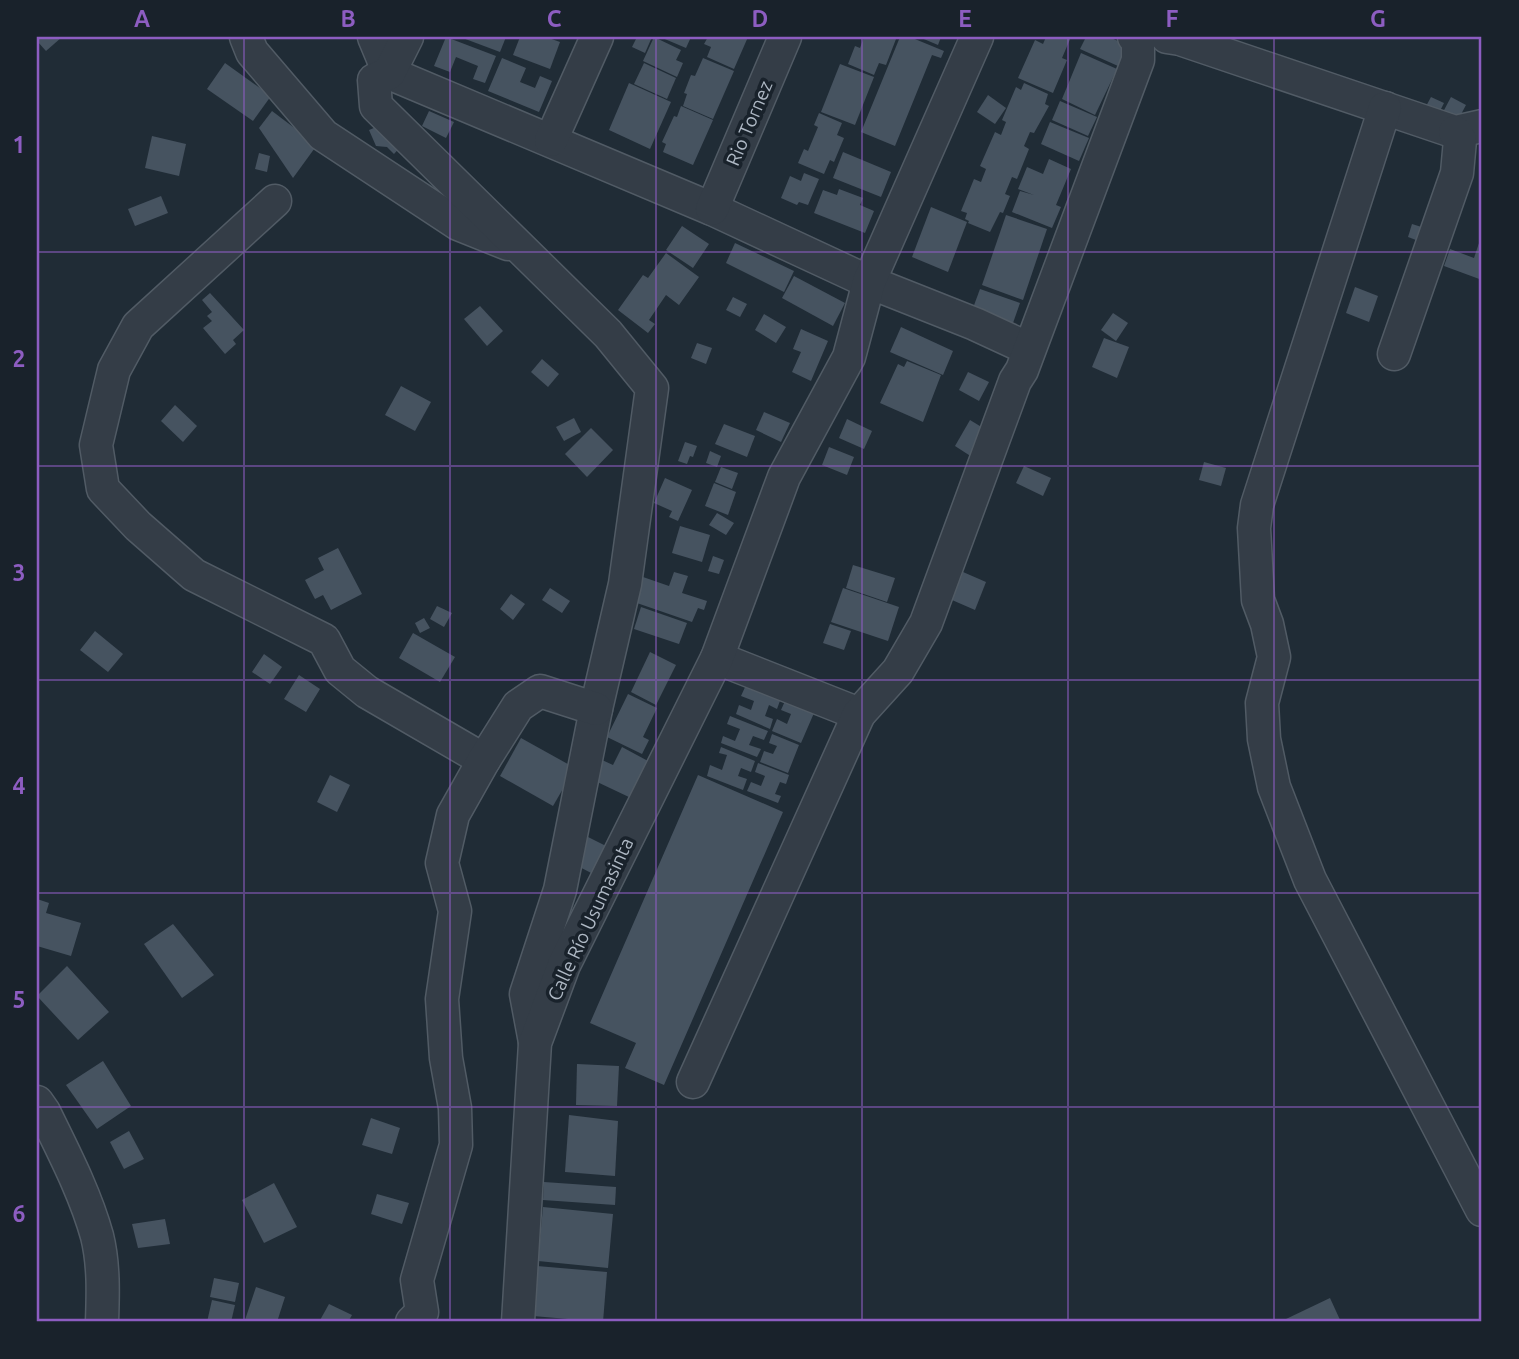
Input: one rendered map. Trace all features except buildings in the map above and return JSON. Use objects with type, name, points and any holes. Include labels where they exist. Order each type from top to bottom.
[{"type":"street","points":[[246,37],[252,52],[323,135],[458,224],[525,251]]},
{"type":"street","points":[[374,37],[389,73],[712,209],[869,282],[975,324],[1029,349]]},
{"type":"street","points":[[407,37],[389,73],[374,80],[376,106],[608,334],[652,388],[625,584],[596,709],[560,890],[526,994],[535,1043]]},
{"type":"street","points":[[551,140],[597,37]]},
{"type":"street","name":"Rio Tornez","points":[[712,209],[785,37]]},
{"type":"street","name":"Calle Río Usumasinta","points":[[518,1322],[535,1043],[564,965],[717,658],[784,477],[849,357],[869,282],[977,37]]},
{"type":"street","points":[[693,1082],[859,714],[898,671],[926,623],[1138,60],[1151,38],[1180,39],[1385,108],[1469,129],[1460,140],[1457,173],[1394,354]]},
{"type":"street","points":[[1385,108],[1257,505],[1254,528],[1258,600],[1267,624],[1274,657],[1262,703],[1264,739],[1274,787],[1310,880],[1482,1210]]},
{"type":"street","points":[[275,201],[138,326],[114,370],[96,445],[103,489],[138,526],[194,575],[324,640],[340,670],[367,692],[484,760]]},
{"type":"street","points":[[717,658],[859,714]]},
{"type":"street","points":[[412,1322],[422,1312],[416,1280],[456,1145],[455,1108],[446,1058],[442,999],[455,911],[442,863],[453,815],[518,706],[540,691],[596,709]]},
{"type":"street","points":[[37,1102],[78,1182],[98,1238],[103,1284],[102,1322]]}]
